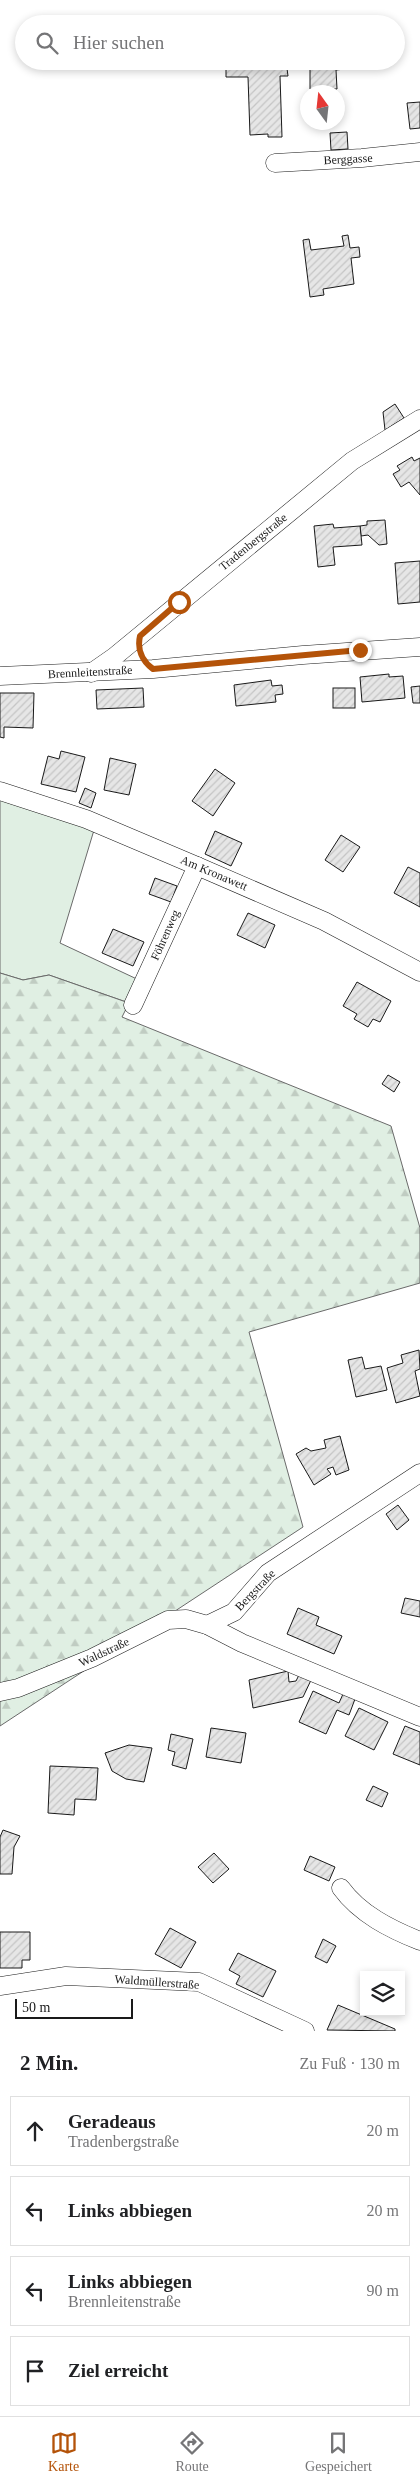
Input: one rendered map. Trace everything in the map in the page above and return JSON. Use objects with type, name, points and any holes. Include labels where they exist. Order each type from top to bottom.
[{"type":"street","name":"Berggasse","points":[[275,163],[362,158],[420,152]]},
{"type":"street","name":"Tradenbergstraße","points":[[90,673],[140,636],[352,461],[420,419]]},
{"type":"street","points":[[140,636],[141,653],[153,669]]},
{"type":"street","name":"Brennleitenstraße","points":[[0,676],[153,669],[313,654],[420,647]]},
{"type":"street","name":"Am Kronawett","points":[[0,791],[86,819],[197,866],[324,921],[418,968]]},
{"type":"street","name":"Föhrenweg","points":[[133,1005],[197,866]]},
{"type":"street","name":"Bergstraße","points":[[207,1625],[234,1612],[268,1573],[420,1473]]},
{"type":"street","name":"Waldstraße","points":[[0,1692],[18,1688],[92,1658],[168,1620],[186,1619],[207,1625]]},
{"type":"street","points":[[207,1625],[242,1643],[420,1717]]},
{"type":"street","points":[[341,1888],[353,1904],[395,1931],[420,1941]]},
{"type":"street","name":"Waldmüllerstraße","points":[[0,1986],[66,1976],[199,1982],[305,2031]]},
{"type":"green space","points":[[0,800],[94,830],[60,943],[139,980],[129,1003],[49,975],[23,980],[0,973]]},
{"type":"green space","points":[[0,973],[23,980],[49,975],[129,1003],[122,1017],[391,1126],[420,1228],[420,1283],[249,1332],[303,1527],[0,1726]]},
{"type":"building","points":[[226,70],[287,70],[288,76],[280,76],[282,137],[268,137],[268,134],[250,135],[248,77],[226,77]]},
{"type":"building","points":[[310,70],[336,70],[337,85],[310,85]]},
{"type":"building","points":[[420,102],[420,128],[410,129],[407,103]]},
{"type":"building","points":[[347,132],[348,149],[331,150],[330,133]]},
{"type":"building","points":[[348,235],[350,248],[359,247],[360,257],[351,258],[354,284],[323,289],[324,295],[310,297],[303,240],[309,239],[311,250],[344,246],[342,236]]},
{"type":"building","points":[[395,404],[404,418],[385,430],[383,412]]},
{"type":"building","points":[[412,457],[414,461],[420,458],[420,495],[409,482],[401,487],[393,474],[400,470],[397,466]]},
{"type":"building","points":[[385,520],[387,544],[379,545],[368,535],[361,536],[360,526],[367,525],[367,521]]},
{"type":"building","points":[[333,524],[334,528],[360,526],[362,545],[333,547],[335,565],[318,567],[314,526]]},
{"type":"building","points":[[420,561],[420,602],[398,604],[395,563]]},
{"type":"building","points":[[389,674],[389,677],[403,676],[405,698],[362,702],[360,677]]},
{"type":"building","points":[[271,680],[272,686],[282,685],[283,694],[275,695],[276,702],[236,706],[234,685]]},
{"type":"building","points":[[420,686],[420,703],[413,703],[411,687]]},
{"type":"building","points":[[143,688],[144,707],[97,709],[96,690]]},
{"type":"building","points":[[333,688],[355,688],[355,708],[333,708]]},
{"type":"building","points":[[0,693],[34,693],[33,728],[4,727],[4,738],[0,737]]},
{"type":"building","points":[[61,751],[85,757],[76,792],[41,784],[48,756],[59,759]]},
{"type":"building","points":[[110,758],[136,764],[129,795],[104,790]]},
{"type":"building","points":[[215,769],[235,783],[213,816],[192,801]]},
{"type":"building","points":[[85,788],[96,793],[91,808],[79,803]]},
{"type":"building","points":[[215,831],[242,843],[231,866],[205,854]]},
{"type":"building","points":[[341,835],[360,847],[343,872],[325,860]]},
{"type":"building","points":[[408,867],[420,873],[420,907],[394,893]]},
{"type":"building","points":[[155,878],[177,886],[171,902],[149,894]]},
{"type":"building","points":[[248,913],[275,925],[265,948],[237,935]]},
{"type":"building","points":[[113,929],[144,942],[133,966],[102,953]]},
{"type":"building","points":[[357,982],[391,1001],[380,1022],[373,1019],[368,1027],[354,1019],[357,1014],[343,1006]]},
{"type":"building","points":[[388,1075],[400,1082],[394,1092],[382,1084]]},
{"type":"building","points":[[419,1350],[420,1369],[415,1371],[420,1396],[396,1403],[387,1368],[403,1363],[401,1355]]},
{"type":"building","points":[[362,1357],[365,1369],[381,1366],[387,1390],[356,1397],[348,1360]]},
{"type":"building","points":[[340,1436],[349,1470],[336,1475],[333,1467],[327,1469],[331,1474],[314,1485],[296,1454],[306,1448],[311,1451],[326,1448],[324,1440]]},
{"type":"building","points":[[398,1505],[409,1520],[397,1530],[386,1514]]},
{"type":"building","points":[[405,1598],[420,1601],[420,1617],[401,1613]]},
{"type":"building","points":[[298,1608],[319,1617],[316,1625],[342,1636],[334,1654],[287,1634]]},
{"type":"building","points":[[288,1671],[289,1682],[296,1681],[300,1673],[312,1678],[303,1697],[253,1708],[249,1680]]},
{"type":"building","points":[[313,1691],[339,1703],[343,1694],[355,1699],[349,1715],[337,1710],[326,1734],[299,1722]]},
{"type":"building","points":[[359,1708],[388,1722],[374,1750],[345,1736]]},
{"type":"building","points":[[405,1726],[420,1732],[420,1765],[393,1754]]},
{"type":"building","points":[[211,1728],[246,1733],[241,1763],[206,1757]]},
{"type":"building","points":[[171,1734],[193,1739],[186,1769],[172,1765],[175,1752],[168,1750]]},
{"type":"building","points":[[129,1745],[152,1748],[144,1782],[126,1779],[112,1771],[105,1753]]},
{"type":"building","points":[[50,1766],[98,1768],[96,1800],[75,1799],[74,1815],[48,1813]]},
{"type":"building","points":[[373,1786],[388,1793],[382,1807],[366,1800]]},
{"type":"building","points":[[3,1830],[20,1836],[14,1847],[12,1874],[0,1874],[0,1837]]},
{"type":"building","points":[[214,1853],[229,1869],[213,1883],[198,1867]]},
{"type":"building","points":[[310,1856],[335,1867],[329,1881],[304,1870]]},
{"type":"building","points":[[170,1928],[196,1942],[181,1968],[155,1954]]},
{"type":"building","points":[[0,1932],[30,1932],[30,1960],[22,1960],[22,1968],[0,1968]]},
{"type":"building","points":[[323,1939],[336,1946],[327,1963],[315,1957]]},
{"type":"building","points":[[238,1953],[276,1971],[263,1997],[236,1984],[240,1976],[229,1970]]},
{"type":"building","points":[[338,2005],[360,2014],[360,2016],[395,2029],[395,2031],[327,2030]]},
{"type":"route","points":[[179,602],[140,636],[138,643],[142,657],[153,669],[360,650]]}]
